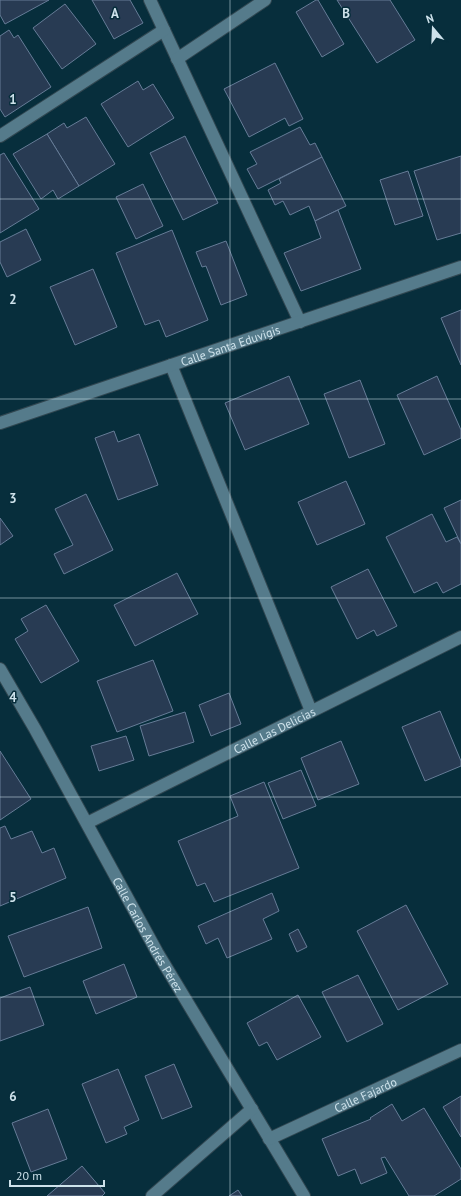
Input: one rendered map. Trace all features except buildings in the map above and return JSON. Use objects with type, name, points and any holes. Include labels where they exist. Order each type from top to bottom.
[{"type":"street","points":[[150,0],[300,322]]},
{"type":"street","points":[[177,58],[265,0]]},
{"type":"street","points":[[0,136],[164,30]]},
{"type":"street","name":"Calle Santa Eduvigis","points":[[0,423],[461,267]]},
{"type":"street","points":[[171,365],[311,711]]},
{"type":"street","name":"Calle Las Delicias","points":[[87,823],[461,637]]},
{"type":"street","name":"Calle Carlos Andrés Pérez","points":[[0,669],[87,823],[157,952],[304,1196]]},
{"type":"street","name":"Calle Fajardo","points":[[270,1139],[461,1050]]},
{"type":"street","points":[[152,1196],[252,1109]]}]
